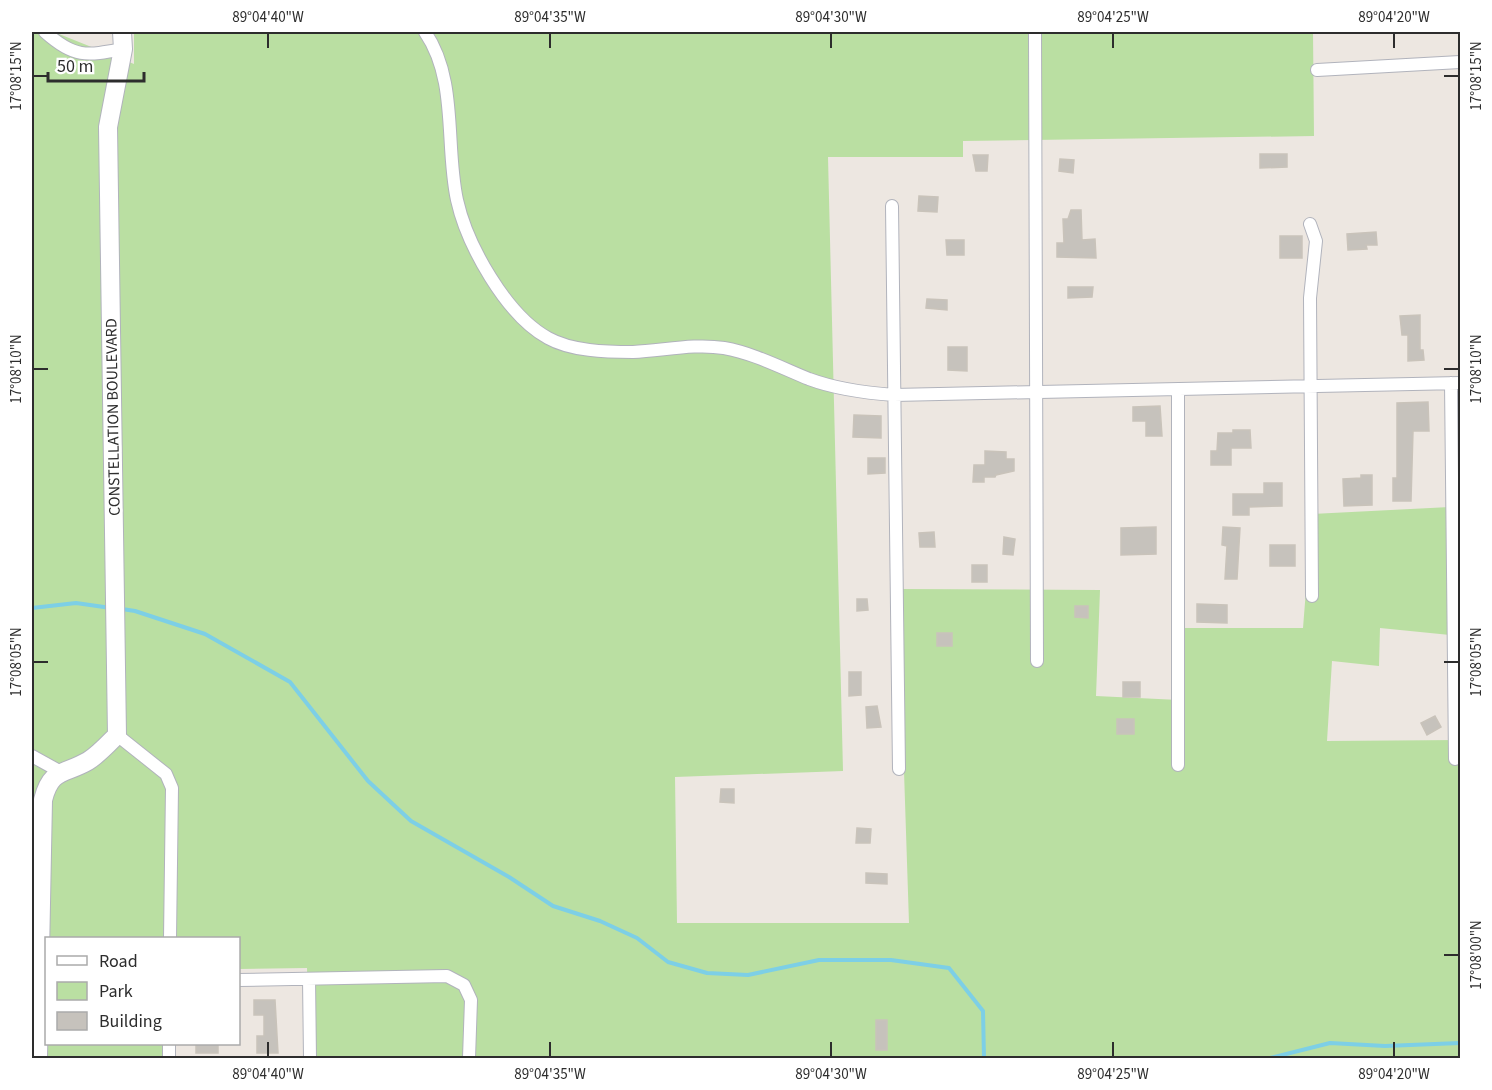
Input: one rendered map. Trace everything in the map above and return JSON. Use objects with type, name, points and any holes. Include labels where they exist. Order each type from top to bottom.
[{"type":"street","points":[[45,32],[67,51],[88,56],[122,40]]},
{"type":"street","points":[[425,32],[434,44],[442,70],[448,101],[449,140],[458,200],[467,230],[496,285],[529,324],[548,338],[572,347],[631,352],[723,348],[812,380],[858,391],[894,395],[1456,383],[1455,759]]},
{"type":"street","points":[[1035,32],[1037,661]]},
{"type":"street","name":"CONSTELLATION BOULEVARD","points":[[117,735],[108,128],[122,40]]},
{"type":"street","points":[[1317,69],[1461,62]]},
{"type":"street","points":[[892,206],[899,769]]},
{"type":"street","points":[[1310,224],[1316,241],[1310,298],[1312,596]]},
{"type":"street","points":[[1178,389],[1178,765]]},
{"type":"street","points":[[38,1059],[43,800],[48,782],[61,772],[88,761],[117,735],[166,774],[172,788],[170,937]]},
{"type":"street","points":[[32,756],[61,772]]},
{"type":"street","points":[[240,980],[447,976],[464,985],[471,1000],[469,1059]]},
{"type":"street","points":[[309,979],[310,1059]]},
{"type":"green space","points":[[32,32],[54,32],[134,64],[134,32],[1313,32],[1314,136],[963,141],[963,157],[828,157],[843,771],[675,777],[677,923],[909,923],[898,589],[1100,590],[1096,696],[1179,700],[1184,628],[1303,628],[1312,514],[1450,507],[1450,635],[1380,628],[1379,666],[1332,661],[1327,741],[1460,740],[1460,1058],[310,1058],[307,968],[240,969],[240,937],[45,937],[45,1045],[164,1045],[164,1058],[32,1058]]},
{"type":"building","points":[[1260,154],[1287,154],[1287,167],[1260,168]]},
{"type":"building","points":[[973,155],[988,155],[987,171],[976,171]]},
{"type":"building","points":[[1060,159],[1074,160],[1073,173],[1059,171]]},
{"type":"building","points":[[919,196],[938,197],[937,212],[918,211]]},
{"type":"building","points":[[1071,210],[1081,210],[1082,240],[1095,239],[1096,258],[1057,257],[1057,243],[1064,243],[1063,219],[1068,219]]},
{"type":"building","points":[[1376,232],[1377,245],[1366,245],[1367,249],[1348,250],[1347,234]]},
{"type":"building","points":[[1280,236],[1302,236],[1302,258],[1280,258]]},
{"type":"building","points":[[946,240],[964,240],[964,255],[947,255]]},
{"type":"building","points":[[1068,287],[1093,287],[1092,297],[1068,298]]},
{"type":"building","points":[[927,299],[947,300],[947,310],[926,308]]},
{"type":"building","points":[[1420,315],[1420,350],[1423,350],[1424,360],[1408,361],[1408,335],[1402,335],[1400,316]]},
{"type":"building","points":[[948,347],[967,347],[967,371],[948,370]]},
{"type":"building","points":[[1428,402],[1429,431],[1413,431],[1411,501],[1393,501],[1393,478],[1397,478],[1397,403]]},
{"type":"building","points":[[1160,406],[1162,436],[1146,436],[1146,421],[1133,421],[1133,407]]},
{"type":"building","points":[[854,415],[881,416],[881,438],[853,437]]},
{"type":"building","points":[[1233,430],[1250,430],[1251,448],[1231,448],[1231,465],[1211,465],[1211,451],[1217,451],[1218,433],[1233,433]]},
{"type":"building","points":[[985,451],[1006,452],[1006,459],[1014,459],[1014,471],[995,477],[984,477],[984,482],[973,482],[974,465],[985,465]]},
{"type":"building","points":[[868,458],[885,458],[885,473],[868,474]]},
{"type":"building","points":[[1361,475],[1372,475],[1372,505],[1344,506],[1343,479],[1361,478]]},
{"type":"building","points":[[1264,483],[1282,483],[1282,506],[1249,507],[1249,515],[1233,515],[1233,494],[1264,494]]},
{"type":"building","points":[[1156,527],[1156,554],[1121,555],[1121,528]]},
{"type":"building","points":[[1223,527],[1240,528],[1237,579],[1225,579],[1227,546],[1222,545]]},
{"type":"building","points":[[934,532],[935,547],[920,547],[919,533]]},
{"type":"building","points":[[1004,537],[1015,539],[1013,555],[1003,554]]},
{"type":"building","points":[[1270,545],[1295,545],[1295,566],[1270,566]]},
{"type":"building","points":[[972,565],[987,565],[987,582],[972,582]]},
{"type":"building","points":[[857,599],[867,599],[868,610],[857,611]]},
{"type":"building","points":[[1197,604],[1227,605],[1227,623],[1197,622]]},
{"type":"building","points":[[1075,606],[1088,606],[1088,618],[1075,617]]},
{"type":"building","points":[[937,633],[952,633],[952,646],[937,646]]},
{"type":"building","points":[[849,672],[861,672],[861,695],[849,696]]},
{"type":"building","points":[[1123,682],[1140,682],[1140,697],[1123,697]]},
{"type":"building","points":[[877,706],[881,727],[867,728],[866,707]]},
{"type":"building","points":[[1435,716],[1441,727],[1427,735],[1421,723]]},
{"type":"building","points":[[1117,719],[1134,719],[1134,734],[1117,734]]},
{"type":"building","points":[[721,789],[734,789],[734,803],[720,802]]},
{"type":"building","points":[[857,828],[871,829],[870,843],[856,843]]},
{"type":"building","points":[[866,873],[887,874],[887,884],[866,883]]},
{"type":"building","points":[[254,1000],[275,1000],[278,1053],[257,1053],[257,1036],[264,1036],[264,1015],[254,1015]]},
{"type":"building","points":[[876,1020],[887,1020],[887,1050],[876,1050]]},
{"type":"building","points":[[196,1045],[218,1045],[218,1053],[196,1053]]},
{"type":"waterway","points":[[32,608],[76,603],[111,608]]},
{"type":"waterway","points":[[122,609],[135,611],[205,634],[290,682],[368,781],[411,821],[509,877],[553,906],[600,921],[637,938],[668,962],[707,973],[748,975],[819,960],[891,960],[949,968],[983,1011],[984,1058]]},
{"type":"waterway","points":[[1270,1058],[1330,1043],[1385,1046],[1460,1043]]}]
